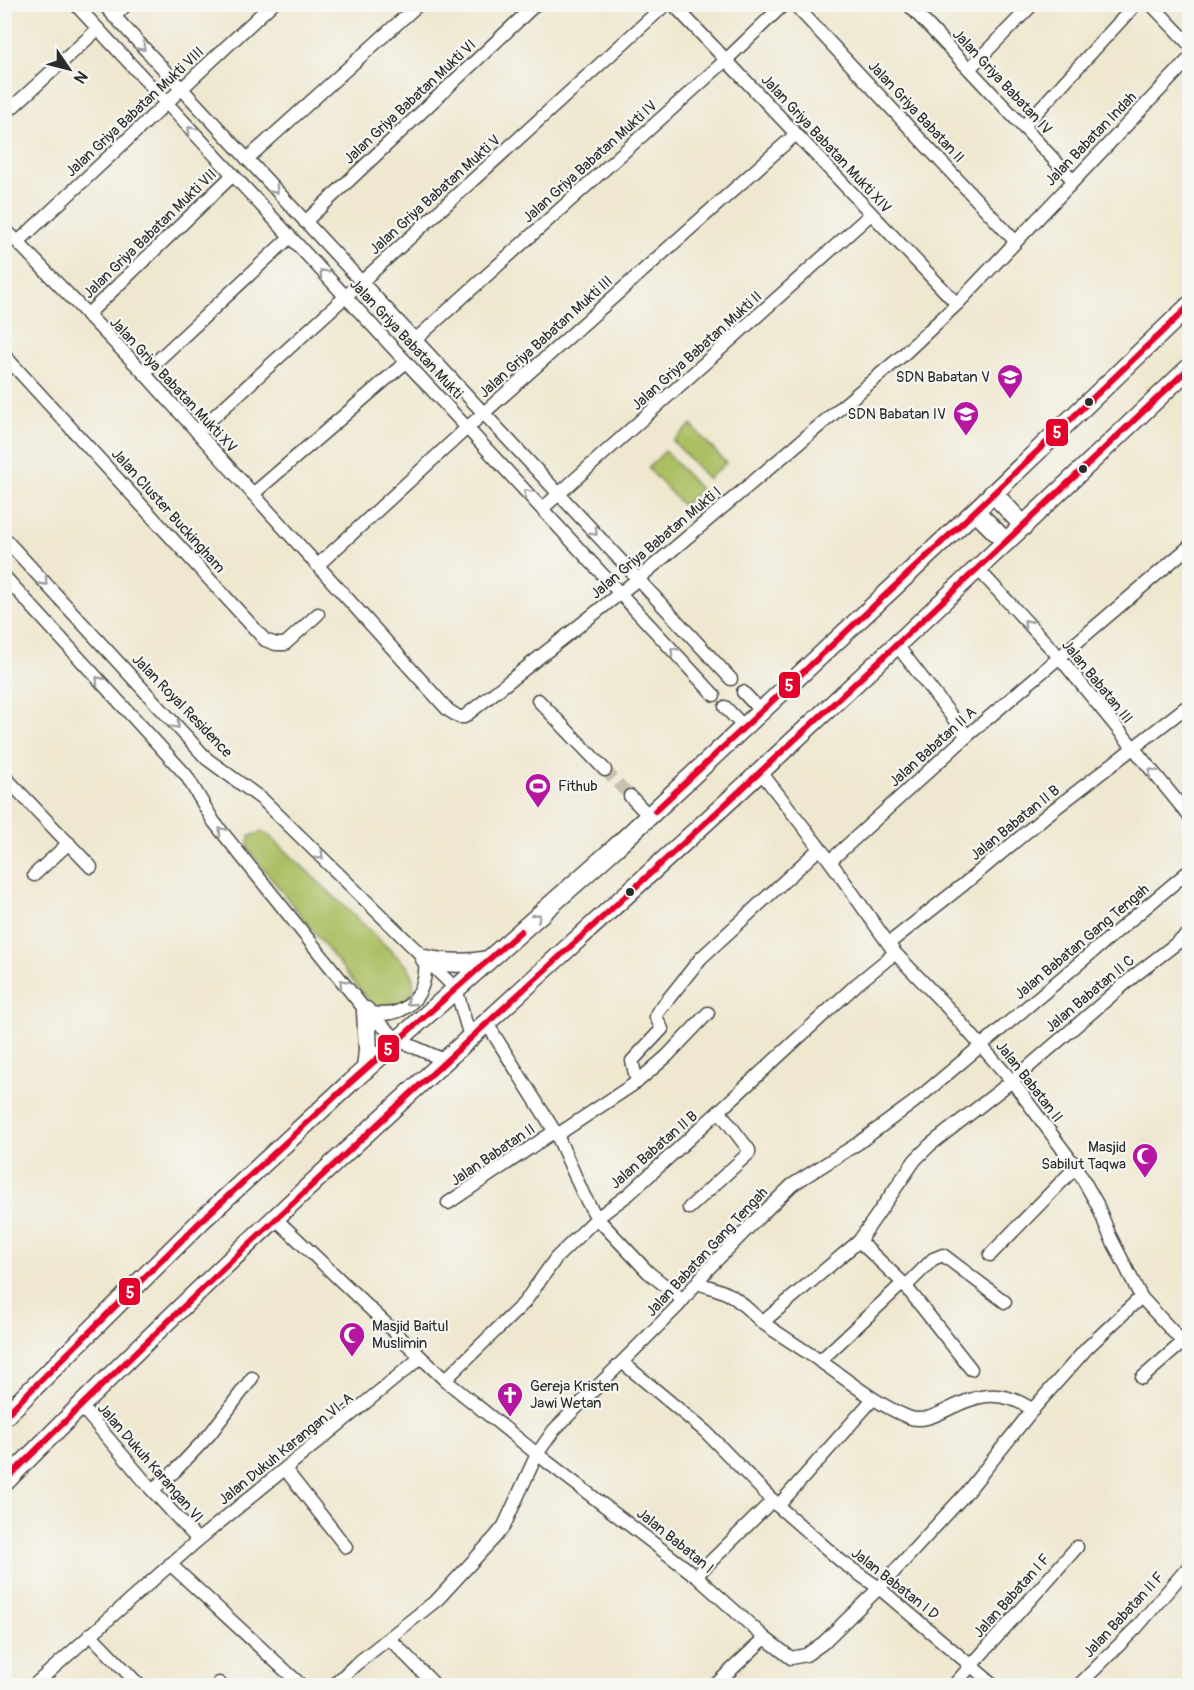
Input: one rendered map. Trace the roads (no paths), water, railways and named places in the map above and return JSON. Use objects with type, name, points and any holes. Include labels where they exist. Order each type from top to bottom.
[{"type":"main road","points":[[4,1417],[201,1221],[366,1069],[402,1042],[457,993],[489,960],[649,816],[760,710],[980,516],[1190,305]]},
{"type":"main road","points":[[4,1483],[80,1405],[468,1032],[486,1022],[760,771],[977,568],[1002,538],[1020,521],[1190,367]]},
{"type":"main road","points":[[998,499],[1020,521]]},
{"type":"main road","points":[[980,516],[1002,538]]},
{"type":"main road","points":[[425,959],[446,963],[489,960]]},
{"type":"main road","points":[[366,1011],[368,1030],[366,1069]]},
{"type":"street","name":"Jalan Griya Babatan Mukti","points":[[75,4],[712,692],[729,677],[103,4]]},
{"type":"street","points":[[114,16],[127,4]]},
{"type":"street","name":"Jalan Griya Babatan Mukti VIII","points":[[18,242],[272,4]]},
{"type":"street","points":[[247,159],[419,4]]},
{"type":"street","name":"Jalan Griya Babatan Mukti VI","points":[[305,222],[536,4]]},
{"type":"street","name":"Jalan Griya Babatan Mukti V","points":[[197,432],[666,4]]},
{"type":"street","name":"Jalan Griya Babatan Mukti XIV","points":[[673,4],[957,304]]},
{"type":"street","name":"Jalan Griya Babatan Mukti IV","points":[[415,340],[726,60],[784,4]]},
{"type":"street","name":"Jalan Griya Babatan II","points":[[795,4],[1015,241]]},
{"type":"street","name":"Jalan Griya Babatan IV","points":[[909,4],[1073,180]]},
{"type":"street","points":[[970,68],[1033,4]]},
{"type":"street","points":[[1023,127],[1136,4]]},
{"type":"street","points":[[1151,4],[1190,45]]},
{"type":"street","points":[[4,115],[98,29]]},
{"type":"street","name":"Jalan Babatan Indah","points":[[1015,241],[1190,58]]},
{"type":"street","name":"Jalan Griya Babatan Mukti III","points":[[318,565],[467,428],[796,134]]},
{"type":"street","name":"Jalan Griya Babatan Mukti VII","points":[[87,315],[233,175]]},
{"type":"street","name":"Jalan Griya Babatan Mukti II","points":[[542,509],[872,214]]},
{"type":"street","name":"Jalan Griya Babatan Mukti XV","points":[[4,228],[144,373],[318,565]]},
{"type":"street","points":[[144,373],[290,237]]},
{"type":"street","name":"Jalan Griya Babatan Mukti I","points":[[318,565],[448,710],[459,717],[469,714],[638,579],[903,355],[957,304],[1015,241]]},
{"type":"street","name":"Jalan Cluster Buckingham","points":[[4,355],[265,640],[285,644],[318,614]]},
{"type":"street","points":[[253,494],[406,362]]},
{"type":"street","name":"Jalan Royal Residence","points":[[4,538],[207,759],[263,800],[457,993],[468,1032]]},
{"type":"street","name":"Jalan Babatan II A","points":[[830,861],[967,736],[1190,546]]},
{"type":"street","name":"Jalan Babatan III","points":[[977,568],[1059,658],[1190,818]]},
{"type":"street","points":[[4,576],[186,775],[214,822],[366,1011],[402,1042],[442,1059]]},
{"type":"street","points":[[896,644],[967,736]]},
{"type":"street","points":[[743,692],[760,710]]},
{"type":"street","points":[[538,700],[605,770]]},
{"type":"street","name":"Jalan Babatan II B","points":[[445,1380],[524,1303],[556,1258],[603,1213],[628,1194],[720,1112],[857,984],[892,948],[1048,814],[1190,704]]},
{"type":"street","points":[[726,707],[743,726]]},
{"type":"street","name":"Jalan Babatan II","points":[[760,771],[830,861],[892,948],[1012,1081],[1076,1167],[1097,1203],[1110,1236],[1141,1297],[1186,1347]]},
{"type":"street","points":[[4,776],[91,867]]},
{"type":"street","points":[[630,796],[649,816]]},
{"type":"street","points":[[34,875],[69,843]]},
{"type":"street","points":[[638,1082],[632,1061],[662,1029],[656,1017],[657,1013],[701,958],[820,848]]},
{"type":"street","name":"Jalan Babatan Gang Tengah","points":[[333,1686],[354,1665],[438,1599],[504,1526],[537,1454],[554,1430],[683,1300],[738,1237],[792,1185],[857,1144],[914,1102],[1190,870]]},
{"type":"street","name":"Jalan Babatan II C","points":[[769,1318],[859,1240],[915,1160],[948,1130],[1012,1081],[1134,976],[1190,933]]},
{"type":"street","points":[[366,1011],[390,1014],[411,1003],[419,994],[424,983],[425,959]]},
{"type":"street","name":"Jalan Babatan II","points":[[448,1203],[638,1082],[667,1056],[708,1013]]},
{"type":"street","points":[[486,1022],[560,1132],[584,1196],[603,1213],[648,1272],[683,1300]]},
{"type":"street","points":[[689,1208],[749,1154],[749,1150],[720,1112]]},
{"type":"street","points":[[990,1255],[1076,1167]]},
{"type":"street","name":"Jalan Babatan I","points":[[276,1219],[445,1380],[696,1576],[765,1638],[790,1657],[806,1655],[823,1643],[879,1588],[967,1492],[1036,1406],[1087,1348],[1141,1297]]},
{"type":"street","points":[[859,1240],[904,1285],[971,1369]]},
{"type":"street","points":[[824,1358],[933,1259],[944,1256],[1005,1302]]},
{"type":"street","points":[[702,1277],[769,1318],[824,1358],[873,1399],[912,1419],[929,1417],[961,1402],[983,1396],[1005,1396],[1036,1406]]},
{"type":"street","points":[[1142,1378],[1186,1347]]},
{"type":"street","name":"Jalan Dukuh Karangan VI-A","points":[[33,1686],[198,1540],[420,1358]]},
{"type":"street","name":"Jalan Babatan I D","points":[[622,1362],[706,1432],[776,1503],[842,1562],[879,1588],[994,1686]]},
{"type":"street","points":[[152,1490],[175,1471],[210,1434],[252,1378]]},
{"type":"street","points":[[696,1576],[776,1503],[873,1399]]},
{"type":"street","name":"Jalan Dukuh Karangan VI","points":[[80,1405],[198,1540]]},
{"type":"street","points":[[285,1469],[346,1547]]},
{"type":"street","name":"Jalan Babatan I F","points":[[953,1686],[1077,1547]]},
{"type":"street","points":[[170,1564],[302,1686]]},
{"type":"street","name":"Jalan Babatan II F","points":[[1078,1686],[1137,1627],[1190,1564]]},
{"type":"street","points":[[90,1634],[140,1686]]},
{"type":"street","points":[[714,1686],[765,1638]]},
{"type":"street","points":[[390,1639],[436,1686]]},
{"type":"tunnel","points":[[605,770],[630,796]]},
{"type":"place","name":"SDN Babatan V","points":[[1010,400]]},
{"type":"place","name":"SDN Babatan IV","points":[[966,437]]},
{"type":"place","name":"Fithub","points":[[538,809]]},
{"type":"place","name":"Masjid Sabilut Taqwa","points":[[1145,1179]]},
{"type":"place","name":"Masjid Baitul Muslimin","points":[[352,1358]]},
{"type":"place","name":"Gereja Kristen Jawi Wetan","points":[[510,1418]]}]
